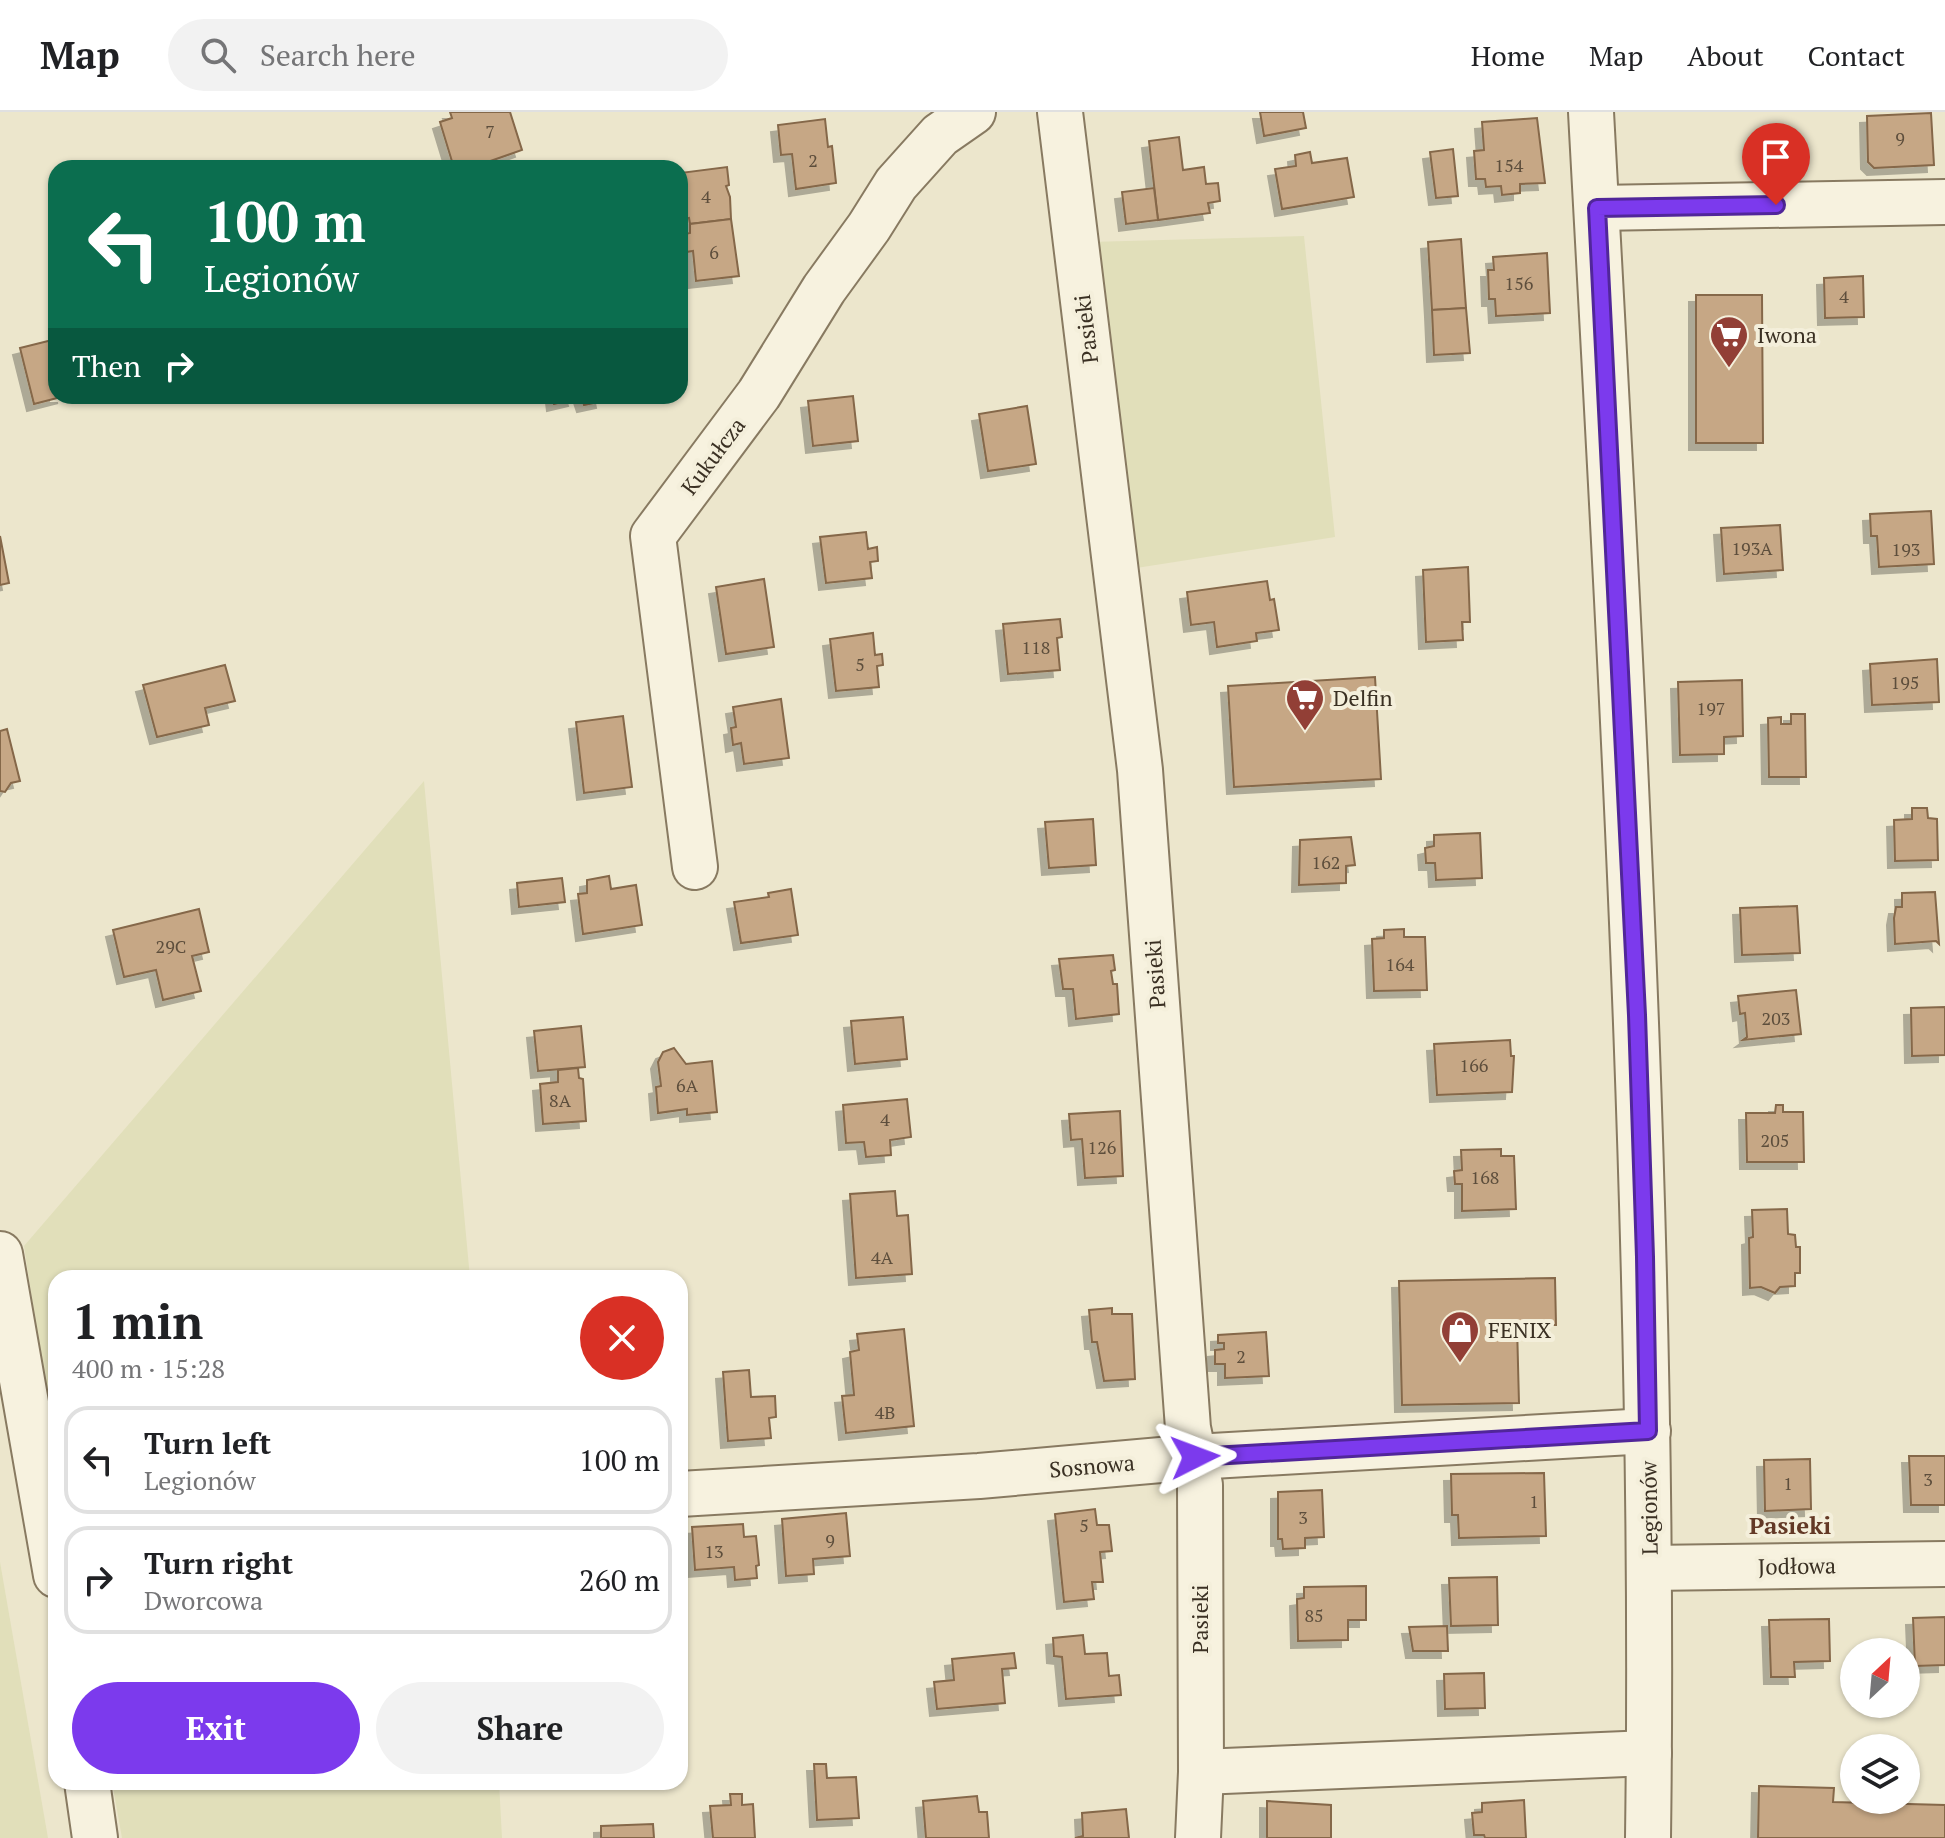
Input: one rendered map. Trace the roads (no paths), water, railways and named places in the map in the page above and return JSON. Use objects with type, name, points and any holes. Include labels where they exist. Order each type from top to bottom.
[{"type":"street","name":"Kukułcza","points":[[695,867],[653,536],[759,394],[824,289],[896,184],[940,135],[973,112]]},
{"type":"street","name":"Pasieki","points":[[1060,112],[1140,770],[1188,1428],[1200,1485],[1201,1772],[1198,1838]]},
{"type":"street","name":"Legionów","points":[[1591,112],[1637,1015],[1645,1257],[1648,1838]]},
{"type":"street","points":[[1597,208],[1945,202]]},
{"type":"street","points":[[0,1254],[48,1522]]},
{"type":"street","name":"Sosnowa","points":[[688,1494],[979,1476],[1195,1457],[1648,1431]]},
{"type":"street","name":"Jodłowa","points":[[1649,1568],[1945,1564]]},
{"type":"street","points":[[1201,1772],[1649,1753]]},
{"type":"street","points":[[88,1790],[95,1838]]},
{"type":"place","name":"Iwona","points":[[1729,369]]},
{"type":"place","name":"Delfin","points":[[1305,732]]},
{"type":"place","name":"FENIX","points":[[1460,1364]]},
{"type":"district","name":"Pasieki","points":[[1790,1526]]}]
